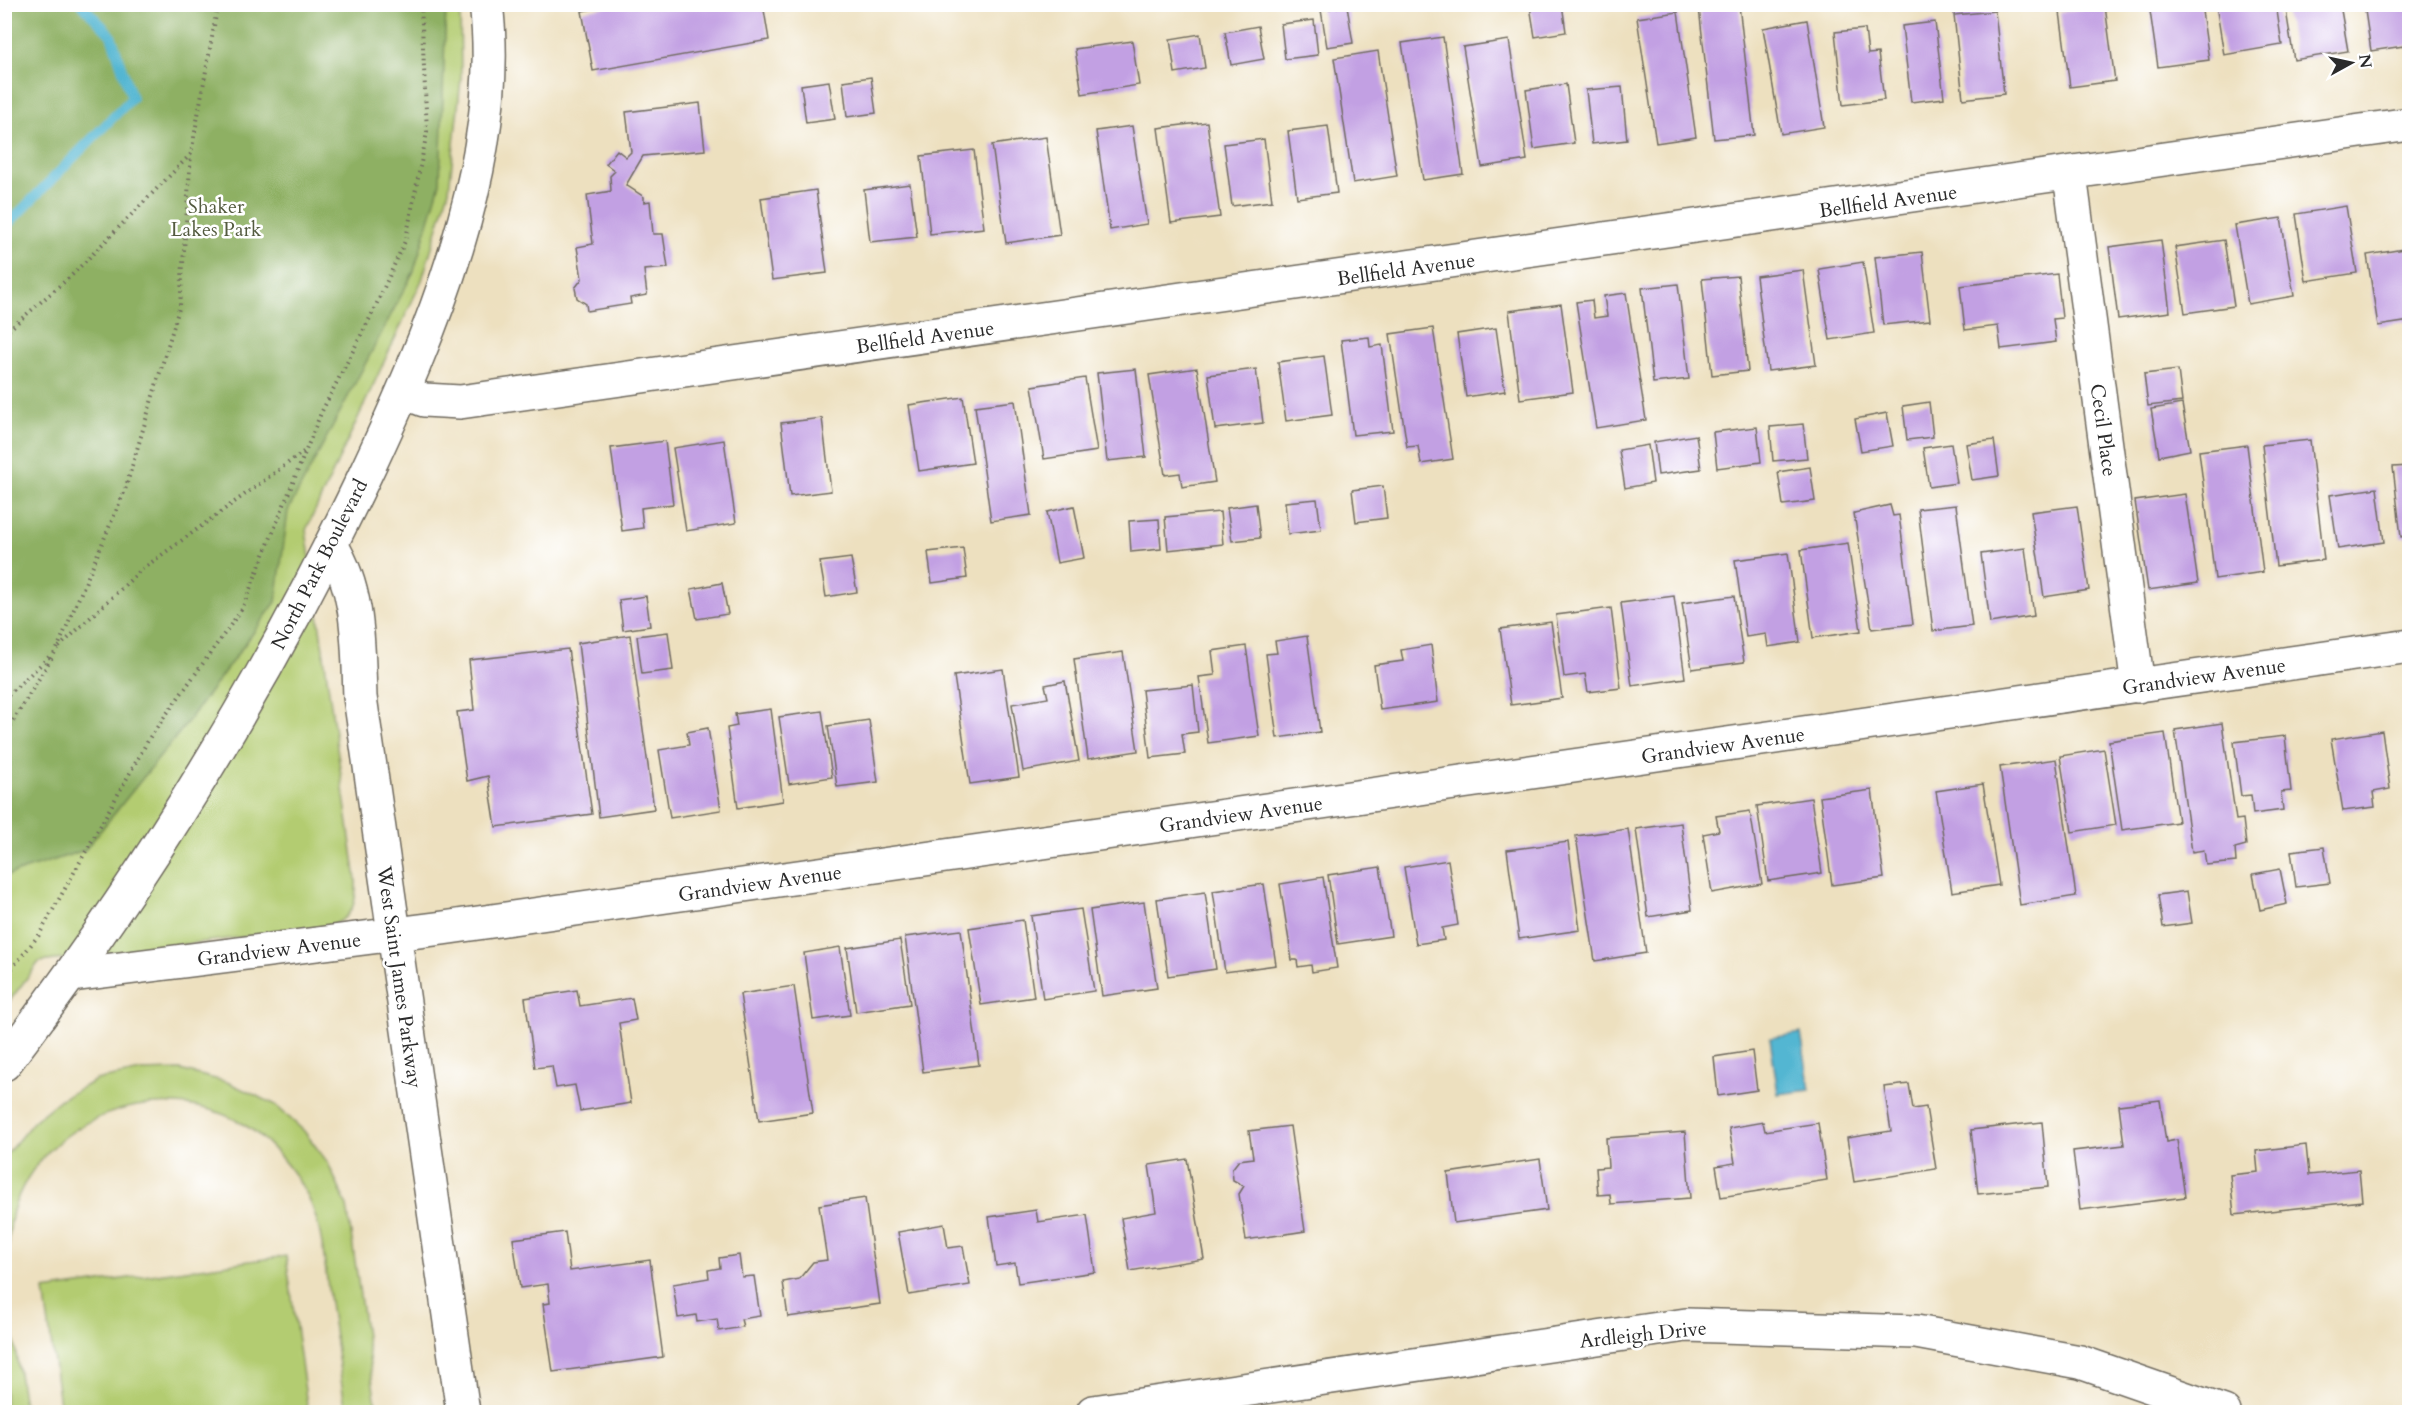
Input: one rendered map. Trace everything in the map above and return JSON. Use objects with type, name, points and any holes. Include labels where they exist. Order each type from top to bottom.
[{"type":"street","name":"North Park Boulevard","points":[[4,1065],[72,975],[177,817],[236,721],[331,545],[404,392],[460,236],[483,135],[488,72],[486,4]]},
{"type":"street","name":"Bellfield Avenue","points":[[404,392],[424,400],[460,402],[2070,175],[2409,124]]},
{"type":"street","name":"Cecil Place","points":[[2070,175],[2138,686]]},
{"type":"street","name":"West Saint James Parkway","points":[[331,545],[344,565],[357,618],[360,697],[463,1413]]},
{"type":"street","name":"Grandview Avenue","points":[[72,975],[393,935],[2409,646]]},
{"type":"street","name":"Ardleigh Drive","points":[[1093,1413],[1686,1325],[1916,1332],[2080,1362],[2224,1413]]},
{"type":"path","points":[[4,736],[57,649],[125,490],[180,305],[191,154],[218,4]]},
{"type":"path","points":[[4,978],[39,935],[150,737],[242,609],[321,413],[373,312],[406,239],[427,132],[421,4]]},
{"type":"path","points":[[4,334],[72,275],[191,154]]},
{"type":"path","points":[[4,699],[141,570],[307,449]]},
{"type":"green space","name":"Shaker Lakes Park","points":[[5,4],[446,5],[440,183],[414,271],[288,511],[276,602],[183,728],[85,850],[5,876]]},
{"type":"green space","name":"Shaker Lakes Park","points":[[5,5],[460,5],[461,79],[449,190],[422,280],[306,530],[356,880],[354,904],[342,920],[326,927],[39,962],[5,1007]]},
{"type":"green space","points":[[180,1070],[227,1082],[274,1104],[304,1131],[328,1163],[347,1206],[377,1412],[346,1412],[321,1239],[314,1211],[302,1186],[276,1152],[260,1136],[243,1124],[210,1110],[176,1104],[141,1105],[108,1114],[77,1129],[50,1151],[28,1178],[13,1211],[8,1258],[11,1311],[25,1412],[5,1412],[5,1156],[34,1121],[61,1099],[96,1080],[141,1071]]},
{"type":"green space","points":[[286,1256],[308,1412],[61,1412],[44,1290]]},
{"type":"water","points":[[1801,1033],[1810,1090],[1778,1094],[1770,1038]]},
{"type":"building","points":[[621,4],[763,4],[769,40],[593,71],[582,11]]},
{"type":"building","points":[[1562,4],[1566,32],[1535,37],[1530,6]]},
{"type":"building","points":[[2149,4],[2201,4],[2209,60],[2158,67]]},
{"type":"building","points":[[2276,4],[2282,45],[2224,55],[2216,5]]},
{"type":"building","points":[[2285,4],[2340,4],[2348,51],[2294,60]]},
{"type":"building","points":[[2364,4],[2410,4],[2410,45],[2371,51]]},
{"type":"building","points":[[1739,5],[1754,135],[1714,139],[1699,8]]},
{"type":"building","points":[[1347,6],[1353,43],[1327,47],[1321,10]]},
{"type":"building","points":[[2105,6],[2115,81],[2070,87],[2060,12]]},
{"type":"building","points":[[1995,11],[2004,94],[1963,99],[1954,15]]},
{"type":"building","points":[[1678,12],[1696,137],[1656,143],[1637,18]]},
{"type":"building","points":[[1314,20],[1318,55],[1285,59],[1281,24]]},
{"type":"building","points":[[1807,20],[1824,127],[1781,134],[1763,28]]},
{"type":"building","points":[[1935,22],[1944,98],[1911,102],[1902,26]]},
{"type":"building","points":[[1258,26],[1264,59],[1231,65],[1225,32]]},
{"type":"building","points":[[1865,29],[1868,54],[1878,53],[1884,100],[1843,105],[1835,32]]},
{"type":"building","points":[[1200,34],[1205,68],[1175,73],[1170,39]]},
{"type":"building","points":[[1443,37],[1463,174],[1423,180],[1402,43]]},
{"type":"building","points":[[1509,40],[1527,160],[1482,167],[1463,47]]},
{"type":"building","points":[[1132,41],[1139,85],[1082,94],[1075,49]]},
{"type":"building","points":[[1378,51],[1397,176],[1353,183],[1334,58]]},
{"type":"building","points":[[871,77],[876,113],[847,117],[843,81]]},
{"type":"building","points":[[829,81],[835,119],[806,123],[801,85]]},
{"type":"building","points":[[1566,84],[1574,143],[1534,149],[1526,90]]},
{"type":"building","points":[[1622,87],[1627,140],[1592,144],[1586,90]]},
{"type":"building","points":[[700,103],[705,150],[643,156],[626,185],[644,197],[644,202],[650,201],[653,234],[663,234],[668,268],[644,270],[647,295],[630,298],[631,304],[587,311],[586,304],[577,298],[575,288],[582,279],[577,247],[593,244],[587,195],[611,191],[610,176],[615,171],[606,164],[617,150],[626,157],[631,152],[626,112]]},
{"type":"building","points":[[1207,122],[1220,217],[1171,223],[1158,128]]},
{"type":"building","points":[[1132,126],[1147,224],[1110,230],[1096,131]]},
{"type":"building","points":[[1328,126],[1337,193],[1297,198],[1288,131]]},
{"type":"building","points":[[1046,137],[1060,235],[1006,243],[992,145]]},
{"type":"building","points":[[1264,139],[1272,201],[1232,206],[1224,144]]},
{"type":"building","points":[[974,150],[984,228],[930,234],[921,156]]},
{"type":"building","points":[[910,184],[917,237],[870,242],[864,190]]},
{"type":"building","points":[[816,190],[827,273],[772,280],[761,198]]},
{"type":"building","points":[[2346,206],[2357,273],[2306,281],[2296,214]]},
{"type":"building","points":[[2281,218],[2294,296],[2248,304],[2235,225]]},
{"type":"building","points":[[2161,240],[2170,312],[2118,319],[2109,247]]},
{"type":"building","points":[[2224,240],[2234,306],[2185,313],[2175,247]]},
{"type":"building","points":[[2410,248],[2410,321],[2378,326],[2367,255]]},
{"type":"building","points":[[1922,252],[1930,320],[1883,325],[1875,257]]},
{"type":"building","points":[[1863,262],[1874,333],[1830,340],[1819,269]]},
{"type":"building","points":[[1803,270],[1816,365],[1768,371],[1756,276]]},
{"type":"building","points":[[2057,274],[2062,318],[2053,319],[2056,342],[2001,349],[1998,326],[1965,330],[1960,286]]},
{"type":"building","points":[[1738,276],[1748,371],[1712,375],[1702,279]]},
{"type":"building","points":[[1678,284],[1689,379],[1653,383],[1642,288]]},
{"type":"building","points":[[1626,293],[1646,420],[1596,428],[1576,302],[1592,300],[1594,318],[1607,316],[1604,296]]},
{"type":"building","points":[[1561,304],[1573,392],[1520,399],[1509,311]]},
{"type":"building","points":[[1433,328],[1453,459],[1421,464],[1418,446],[1407,447],[1390,334]]},
{"type":"building","points":[[1496,328],[1505,391],[1466,397],[1457,334]]},
{"type":"building","points":[[1369,337],[1370,347],[1382,345],[1393,431],[1353,435],[1341,340]]},
{"type":"building","points":[[1324,356],[1332,415],[1286,421],[1278,362]]},
{"type":"building","points":[[1197,368],[1215,482],[1182,487],[1180,473],[1165,475],[1149,375]]},
{"type":"building","points":[[1136,369],[1146,457],[1107,461],[1097,373]]},
{"type":"building","points":[[1256,369],[1263,423],[1215,429],[1208,375]]},
{"type":"building","points":[[2178,370],[2182,402],[2148,406],[2144,374]]},
{"type":"building","points":[[1085,378],[1097,451],[1044,459],[1032,386]]},
{"type":"building","points":[[963,397],[973,463],[919,471],[909,405]]},
{"type":"building","points":[[1015,401],[1031,515],[991,521],[975,406]]},
{"type":"building","points":[[1929,402],[1933,437],[1907,440],[1903,406]]},
{"type":"building","points":[[2182,404],[2190,450],[2159,456],[2151,409]]},
{"type":"building","points":[[1887,413],[1893,446],[1861,451],[1855,419]]},
{"type":"building","points":[[822,418],[831,491],[790,496],[781,423]]},
{"type":"building","points":[[1803,424],[1807,458],[1773,461],[1770,427]]},
{"type":"building","points":[[1757,427],[1761,462],[1717,468],[1713,432]]},
{"type":"building","points":[[1696,435],[1701,469],[1658,475],[1654,442]]},
{"type":"building","points":[[724,440],[736,523],[686,531],[673,448]]},
{"type":"building","points":[[1994,440],[1999,476],[1972,480],[1966,444]]},
{"type":"building","points":[[2310,440],[2324,560],[2276,566],[2262,445]]},
{"type":"building","points":[[665,441],[673,504],[641,508],[643,528],[622,531],[611,448]]},
{"type":"building","points":[[1951,444],[1957,483],[1929,487],[1923,448]]},
{"type":"building","points":[[1648,445],[1653,483],[1625,488],[1619,450]]},
{"type":"building","points":[[2247,445],[2263,572],[2215,579],[2199,451]]},
{"type":"building","points":[[2410,466],[2410,536],[2401,537],[2393,467]]},
{"type":"building","points":[[1810,467],[1815,501],[1783,505],[1778,472]]},
{"type":"building","points":[[1383,486],[1387,518],[1356,522],[1352,490]]},
{"type":"building","points":[[2377,488],[2384,542],[2338,549],[2330,495]]},
{"type":"building","points":[[2185,494],[2198,583],[2148,590],[2135,501]]},
{"type":"building","points":[[1317,499],[1321,530],[1288,534],[1285,502]]},
{"type":"building","points":[[1256,504],[1260,538],[1232,541],[1227,508]]},
{"type":"building","points":[[1890,505],[1893,516],[1899,515],[1913,624],[1872,629],[1854,513]]},
{"type":"building","points":[[1956,505],[1972,626],[1933,631],[1918,509]]},
{"type":"building","points":[[1074,506],[1084,558],[1057,563],[1047,512]]},
{"type":"building","points":[[2077,506],[2089,590],[2044,597],[2031,512]]},
{"type":"building","points":[[1220,512],[1223,544],[1168,550],[1165,517]]},
{"type":"building","points":[[1159,519],[1161,549],[1131,552],[1129,521]]},
{"type":"building","points":[[1848,543],[1861,631],[1813,638],[1801,550]]},
{"type":"building","points":[[963,548],[967,578],[932,583],[928,552]]},
{"type":"building","points":[[2025,548],[2034,616],[1990,623],[1981,554]]},
{"type":"building","points":[[1788,553],[1800,642],[1768,647],[1766,634],[1746,637],[1735,560]]},
{"type":"building","points":[[851,558],[857,592],[826,597],[820,562]]},
{"type":"building","points":[[722,583],[728,614],[697,619],[691,589]]},
{"type":"building","points":[[646,596],[650,626],[623,630],[619,600]]},
{"type":"building","points":[[1674,596],[1685,678],[1632,686],[1621,603]]},
{"type":"building","points":[[1734,596],[1744,662],[1692,669],[1682,603]]},
{"type":"building","points":[[1611,608],[1621,688],[1588,692],[1585,674],[1564,677],[1556,615]]},
{"type":"building","points":[[1551,622],[1562,698],[1511,705],[1500,629]]},
{"type":"building","points":[[668,632],[673,670],[642,674],[637,636]]},
{"type":"building","points":[[630,635],[654,809],[599,817],[578,643]]},
{"type":"building","points":[[1307,636],[1320,732],[1277,738],[1266,654],[1277,653],[1275,641]]},
{"type":"building","points":[[1431,645],[1438,702],[1380,710],[1374,665],[1403,661],[1401,650]]},
{"type":"building","points":[[1246,646],[1259,736],[1208,743],[1199,677],[1215,675],[1212,651]]},
{"type":"building","points":[[568,649],[592,814],[496,827],[488,776],[467,781],[457,712],[474,710],[469,660]]},
{"type":"building","points":[[1123,652],[1138,751],[1088,759],[1074,659]]},
{"type":"building","points":[[1003,669],[1019,777],[970,784],[954,676]]},
{"type":"building","points":[[1065,681],[1079,761],[1023,771],[1012,704],[1048,698],[1045,685]]},
{"type":"building","points":[[1193,685],[1198,732],[1182,734],[1185,754],[1150,758],[1142,690]]},
{"type":"building","points":[[771,709],[783,801],[738,808],[727,728],[737,726],[735,714]]},
{"type":"building","points":[[822,711],[832,777],[789,784],[779,717]]},
{"type":"building","points":[[869,720],[878,782],[837,787],[828,726]]},
{"type":"building","points":[[2222,723],[2236,820],[2243,819],[2246,845],[2235,848],[2236,862],[2206,865],[2204,850],[2192,852],[2175,730]]},
{"type":"building","points":[[708,728],[721,810],[670,818],[659,750],[689,745],[687,732]]},
{"type":"building","points":[[2382,731],[2390,789],[2373,792],[2375,807],[2343,811],[2331,739]]},
{"type":"building","points":[[2165,733],[2178,822],[2122,830],[2109,741]]},
{"type":"building","points":[[2285,736],[2291,791],[2281,792],[2283,810],[2253,814],[2251,795],[2241,796],[2234,742]]},
{"type":"building","points":[[2104,749],[2116,825],[2072,832],[2060,756]]},
{"type":"building","points":[[2056,759],[2076,896],[2020,905],[2000,767]]},
{"type":"building","points":[[1983,784],[1999,885],[1952,892],[1936,791]]},
{"type":"building","points":[[1872,790],[1884,878],[1832,885],[1820,797]]},
{"type":"building","points":[[1811,798],[1822,873],[1768,881],[1757,806]]},
{"type":"building","points":[[1750,811],[1762,884],[1712,893],[1703,834],[1719,831],[1716,816]]},
{"type":"building","points":[[1681,823],[1692,910],[1648,917],[1636,829]]},
{"type":"building","points":[[1628,829],[1646,953],[1595,961],[1576,836]]},
{"type":"building","points":[[1568,842],[1580,930],[1519,939],[1507,850]]},
{"type":"building","points":[[2324,847],[2330,883],[2296,887],[2291,851]]},
{"type":"building","points":[[1448,860],[1458,925],[1442,928],[1444,940],[1416,944],[1404,867]]},
{"type":"building","points":[[1380,867],[1391,936],[1338,944],[1328,875]]},
{"type":"building","points":[[2280,869],[2287,904],[2260,910],[2253,874]]},
{"type":"building","points":[[1323,877],[1337,968],[1312,972],[1311,965],[1298,967],[1297,960],[1292,960],[1280,884]]},
{"type":"building","points":[[1264,884],[1276,965],[1225,972],[1213,891]]},
{"type":"building","points":[[2187,891],[2192,923],[2163,927],[2158,895]]},
{"type":"building","points":[[1205,892],[1216,969],[1168,976],[1157,899]]},
{"type":"building","points":[[1144,902],[1157,988],[1102,996],[1090,910]]},
{"type":"building","points":[[1081,909],[1094,991],[1043,999],[1031,916]]},
{"type":"building","points":[[1023,920],[1034,997],[981,1005],[969,928]]},
{"type":"building","points":[[961,930],[979,1065],[923,1072],[905,937]]},
{"type":"building","points":[[900,940],[910,1004],[856,1012],[847,948]]},
{"type":"building","points":[[840,947],[850,1015],[813,1020],[804,953]]},
{"type":"building","points":[[794,986],[813,1113],[759,1121],[740,994]]},
{"type":"building","points":[[577,990],[580,1006],[632,998],[636,1020],[619,1023],[631,1103],[580,1111],[575,1085],[556,1088],[552,1066],[535,1068],[525,998]]},
{"type":"building","points":[[1752,1051],[1757,1090],[1718,1096],[1714,1057]]},
{"type":"building","points":[[1909,1084],[1913,1109],[1926,1107],[1936,1169],[1854,1182],[1847,1138],[1891,1131],[1884,1087]]},
{"type":"building","points":[[2160,1100],[2166,1142],[2177,1140],[2185,1197],[2080,1210],[2073,1151],[2124,1145],[2119,1105]]},
{"type":"building","points":[[1763,1122],[1765,1131],[1818,1123],[1827,1180],[1721,1197],[1716,1166],[1735,1163],[1729,1128]]},
{"type":"building","points":[[2042,1122],[2048,1187],[1978,1194],[1971,1130]]},
{"type":"building","points":[[1290,1126],[1305,1231],[1246,1240],[1239,1194],[1244,1186],[1233,1180],[1232,1169],[1239,1160],[1253,1158],[1249,1131]]},
{"type":"building","points":[[1685,1132],[1690,1198],[1611,1204],[1610,1194],[1598,1195],[1596,1168],[1608,1167],[1606,1138]]},
{"type":"building","points":[[2306,1145],[2309,1175],[2359,1170],[2362,1201],[2234,1215],[2230,1175],[2258,1172],[2256,1151]]},
{"type":"building","points":[[1187,1159],[1204,1259],[1130,1271],[1121,1218],[1156,1212],[1149,1165]]},
{"type":"building","points":[[1540,1159],[1547,1210],[1454,1223],[1448,1173]]},
{"type":"building","points":[[865,1198],[880,1304],[788,1317],[783,1282],[799,1279],[813,1262],[827,1260],[819,1205]]},
{"type":"building","points":[[1036,1210],[1038,1222],[1087,1215],[1095,1272],[1018,1283],[1015,1263],[996,1266],[989,1217]]},
{"type":"building","points":[[944,1224],[948,1248],[963,1246],[970,1285],[909,1295],[898,1232]]},
{"type":"building","points":[[565,1232],[570,1271],[650,1260],[663,1357],[553,1372],[543,1304],[550,1303],[548,1284],[520,1288],[513,1239]]},
{"type":"building","points":[[739,1255],[742,1277],[754,1276],[760,1316],[741,1319],[743,1327],[719,1331],[717,1319],[697,1322],[696,1315],[678,1318],[673,1284],[709,1278],[708,1270],[720,1268],[719,1258]]},
{"type":"waterway","points":[[4,228],[132,98],[111,35],[81,4]]}]
